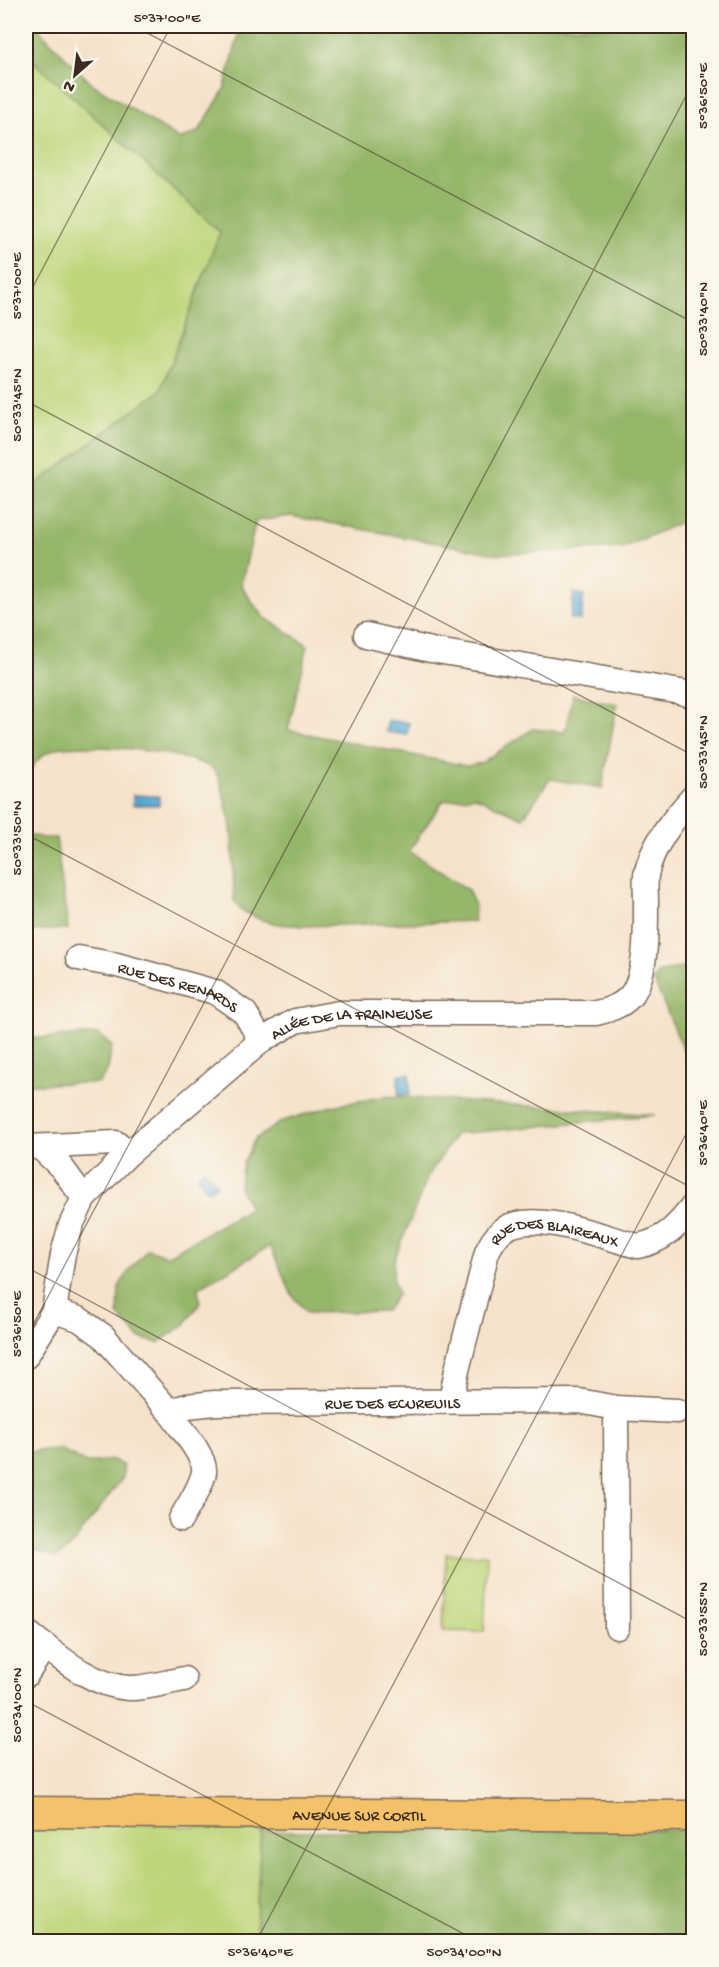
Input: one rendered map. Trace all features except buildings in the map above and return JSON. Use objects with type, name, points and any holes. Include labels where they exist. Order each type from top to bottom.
[{"type":"main road","name":"AVENUE SUR CORTIL","points":[[26,1812],[693,1816]]},
{"type":"street","points":[[366,636],[431,650],[681,692],[693,696]]},
{"type":"street","name":"ALLÉE DE LA FRAINEUSE","points":[[26,1356],[54,1311],[65,1244],[84,1198],[128,1154],[261,1041],[295,1021],[339,1013],[596,1013],[612,1009],[632,995],[641,971],[646,916],[646,875],[659,841],[693,796]]},
{"type":"street","name":"RUE DES RENARDS","points":[[78,957],[117,965],[215,992],[244,1013],[261,1041]]},
{"type":"street","points":[[33,1147],[116,1143],[128,1154]]},
{"type":"street","points":[[33,1147],[62,1168],[84,1198]]},
{"type":"street","name":"RUE DES BLAIREAUX","points":[[451,1400],[487,1252],[494,1239],[504,1229],[518,1224],[548,1222],[638,1246],[653,1243],[670,1231],[679,1224],[693,1205]]},
{"type":"street","points":[[54,1311],[79,1319],[103,1336],[169,1411],[196,1450],[204,1471],[200,1485],[181,1519]]},
{"type":"street","name":"RUE DES ECUREUILS","points":[[169,1411],[187,1406],[215,1403],[451,1400],[579,1401],[616,1408],[677,1411]]},
{"type":"street","points":[[616,1408],[617,1628]]},
{"type":"street","points":[[26,1632],[75,1668],[104,1683],[129,1688],[183,1679]]},
{"type":"street","points":[[26,1675],[45,1646]]},
{"type":"green space","points":[[26,26],[35,26],[91,83],[180,140],[199,131],[224,90],[241,26],[693,26],[693,523],[688,519],[622,548],[496,554],[291,516],[256,521],[241,585],[265,618],[308,645],[288,730],[467,766],[481,763],[533,729],[565,732],[573,695],[617,704],[602,788],[550,779],[523,818],[474,796],[443,801],[409,851],[468,890],[475,906],[474,921],[305,926],[277,924],[259,919],[241,910],[234,901],[231,828],[220,780],[215,771],[204,764],[139,750],[71,746],[46,753],[32,767],[26,784],[26,492],[160,391],[220,232],[26,54]]},
{"type":"green space","points":[[26,54],[220,232],[160,391],[26,492]]},
{"type":"green space","points":[[26,834],[56,838],[68,929],[26,931]]},
{"type":"green space","points":[[694,965],[693,1072],[654,981],[658,973]]},
{"type":"green space","points":[[99,1034],[112,1047],[108,1069],[99,1083],[26,1084],[26,1039]]},
{"type":"green space","points":[[387,1096],[655,1115],[456,1134],[428,1176],[394,1261],[393,1281],[398,1294],[386,1311],[307,1313],[292,1295],[270,1246],[198,1288],[200,1303],[185,1324],[158,1343],[139,1338],[118,1315],[119,1287],[130,1269],[148,1249],[167,1256],[250,1208],[239,1187],[243,1164],[255,1139],[283,1121],[332,1106]]},
{"type":"green space","points":[[59,1449],[86,1463],[114,1460],[123,1466],[123,1477],[69,1549],[56,1557],[26,1547],[26,1452]]},
{"type":"green space","points":[[446,1554],[487,1555],[484,1632],[443,1631]]},
{"type":"green space","points":[[26,1820],[120,1822],[261,1831],[255,1941],[26,1942]]},
{"type":"green space","points":[[693,1830],[693,1941],[255,1942],[261,1831]]},
{"type":"water","points":[[574,593],[584,595],[581,620],[570,619]]},
{"type":"water","points":[[387,720],[409,723],[407,735],[386,732]]},
{"type":"water","points":[[133,795],[159,796],[159,805],[133,805]]},
{"type":"water","points":[[398,1074],[410,1074],[410,1095],[398,1095]]},
{"type":"water","points":[[204,1169],[217,1184],[208,1191],[196,1176]]}]
